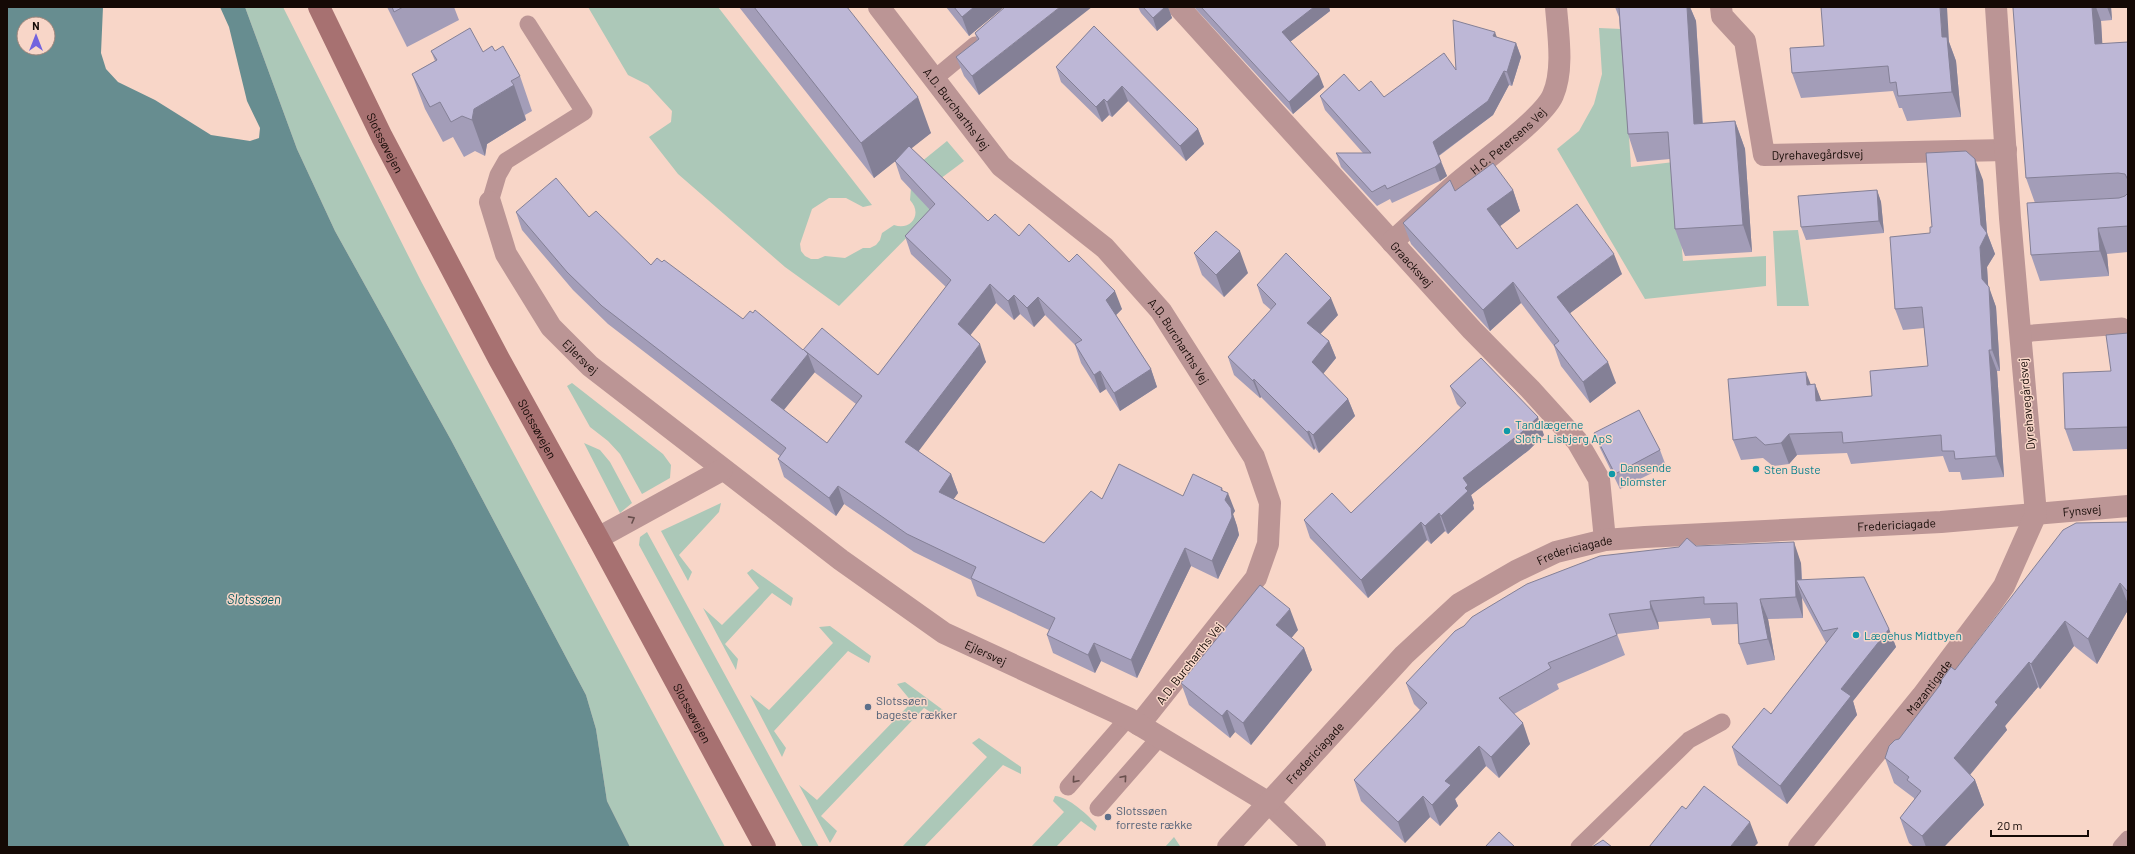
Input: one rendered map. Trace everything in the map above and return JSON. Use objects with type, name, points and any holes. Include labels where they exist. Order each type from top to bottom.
[{"type":"main road","name":"Slotssøvejen","points":[[318,7],[382,137],[502,366],[598,538],[765,847]]},
{"type":"street","name":"A.D. Burcharths Vej","points":[[879,7],[1000,166],[1106,248],[1161,312],[1254,458],[1270,503],[1268,544],[1256,578],[1134,722]]},
{"type":"street","name":"Graacksvej","points":[[1179,7],[1472,330],[1557,417],[1577,441],[1599,479],[1605,540]]},
{"type":"street","name":"H.C. Petersens Vej","points":[[1392,242],[1461,180],[1535,118],[1553,95],[1557,78],[1560,50],[1556,7]]},
{"type":"street","name":"Dyrehavegårdsvej","points":[[1721,7],[1722,16],[1745,42],[1764,155],[2006,150]]},
{"type":"street","name":"Dyrehavegårdsvej","points":[[1996,7],[2010,218],[2036,514]]},
{"type":"street","name":"Ejlersvej","points":[[490,202],[506,254],[551,327],[590,366],[722,470],[841,560],[944,633],[1134,722],[1269,803],[1315,847]]},
{"type":"street","points":[[2010,218],[2034,217]]},
{"type":"street","points":[[598,538],[722,470]]},
{"type":"street","name":"Fynsvej","points":[[2036,514],[2128,506]]},
{"type":"street","name":"Fredericiagade","points":[[1228,847],[1404,655],[1459,604],[1516,571],[1556,552],[1605,540],[1941,522],[2036,514]]},
{"type":"street","name":"Mazantigade","points":[[1799,847],[1922,696],[1992,603],[2004,586],[2036,514]]},
{"type":"lane","points":[[490,202],[498,175],[506,161],[584,112],[528,24]]},
{"type":"lane","points":[[934,79],[985,36]]},
{"type":"lane","points":[[2020,334],[2122,326]]},
{"type":"lane","points":[[1068,787],[1134,722]]},
{"type":"lane","points":[[1579,847],[1689,740],[1722,722]]},
{"type":"lane","points":[[1098,808],[1160,737]]},
{"type":"lane","points":[[2121,847],[2128,839]]},
{"type":"green space","points":[[245,7],[283,7],[422,283],[725,847],[630,847],[607,801],[596,729],[586,695],[451,440],[335,231],[297,149]]},
{"type":"green space","points":[[588,7],[718,7],[872,205],[863,207],[846,198],[829,198],[812,209],[800,244],[801,251],[805,256],[811,259],[818,259],[825,256],[845,258],[863,248],[870,248],[876,245],[880,240],[882,233],[894,225],[906,226],[910,223],[915,216],[915,211],[914,205],[910,200],[910,171],[947,141],[964,161],[940,179],[932,212],[839,306],[785,267],[678,174],[649,137],[671,122],[672,111],[648,85],[628,75]]},
{"type":"green space","points":[[1599,28],[1622,29],[1631,167],[1674,162],[1683,261],[1766,256],[1766,286],[1645,299],[1557,149],[1579,131],[1594,104],[1602,74]]},
{"type":"green space","points":[[1798,230],[1809,306],[1777,306],[1773,231]]},
{"type":"green space","points":[[572,383],[663,454],[671,465],[670,478],[642,494],[620,454],[608,441],[590,427],[567,386]]},
{"type":"green space","points":[[584,443],[600,450],[610,462],[632,503],[620,513]]},
{"type":"green space","points":[[721,503],[719,512],[679,555],[692,572],[688,581],[661,531]]},
{"type":"green space","points":[[647,532],[819,847],[803,847],[639,545],[640,537]]},
{"type":"green space","points":[[752,569],[793,598],[791,606],[772,593],[725,644],[738,659],[736,670],[703,608],[722,625],[759,588],[747,573]]},
{"type":"green space","points":[[830,626],[871,656],[869,663],[848,651],[774,731],[786,748],[782,757],[750,695],[769,710],[833,643],[819,627]]},
{"type":"green space","points":[[905,682],[943,710],[942,719],[924,708],[821,816],[837,831],[830,843],[799,785],[817,800],[912,702],[897,684]]},
{"type":"green space","points":[[979,738],[1021,767],[1021,774],[1003,765],[924,847],[902,847],[987,757],[972,743]]},
{"type":"green space","points":[[1055,796],[1066,799],[1084,812],[1097,826],[1095,831],[1081,821],[1056,847],[1031,847],[1064,812],[1053,801]]},
{"type":"green space","points":[[1174,837],[1180,846],[1165,847]]},
{"type":"water","name":"Slotssøen","points":[[7,7],[103,7],[101,53],[106,69],[118,82],[155,100],[211,135],[250,141],[259,138],[260,128],[247,101],[229,27],[220,7],[245,7],[297,149],[335,231],[451,440],[586,695],[596,729],[607,801],[630,847],[7,847]]},
{"type":"building","points":[[392,7],[403,7],[394,12]]},
{"type":"building","points":[[754,7],[847,7],[918,97],[861,143]]},
{"type":"building","points":[[954,7],[974,7],[962,17]]},
{"type":"building","points":[[1005,7],[1060,7],[972,76],[956,57],[979,39],[975,33]]},
{"type":"building","points":[[1143,7],[1165,7],[1153,18]]},
{"type":"building","points":[[1201,7],[1314,7],[1282,32],[1319,74],[1289,102]]},
{"type":"building","points":[[1619,7],[1687,7],[1694,124],[1735,121],[1743,225],[1675,229],[1668,132],[1628,134]]},
{"type":"building","points":[[1821,7],[1940,7],[1942,37],[1947,37],[1952,92],[1898,96],[1896,82],[1890,83],[1888,66],[1792,73],[1790,48],[1824,46]]},
{"type":"building","points":[[2014,7],[2092,7],[2095,44],[2128,42],[2128,180],[2125,174],[2118,173],[2026,178]]},
{"type":"building","points":[[1453,20],[1495,32],[1493,36],[1516,43],[1507,72],[1504,71],[1488,101],[1433,142],[1441,162],[1435,167],[1387,189],[1385,185],[1372,192],[1336,153],[1371,153],[1320,96],[1344,74],[1359,91],[1371,81],[1384,97],[1444,53],[1456,70]]},
{"type":"building","points":[[1094,26],[1198,129],[1180,146],[1122,86],[1107,102],[1104,99],[1096,107],[1056,67]]},
{"type":"building","points":[[470,28],[483,52],[492,46],[495,51],[503,46],[520,76],[511,81],[514,85],[474,109],[472,120],[462,116],[451,122],[440,102],[430,107],[412,74],[437,60],[431,51]]},
{"type":"building","points":[[909,146],[988,221],[995,214],[1019,236],[1029,224],[1069,262],[1077,254],[1115,291],[1106,300],[1151,369],[1114,393],[1100,371],[1094,375],[1075,344],[1082,340],[1038,297],[1027,308],[1014,295],[1008,301],[990,284],[958,324],[980,344],[905,442],[951,474],[939,492],[1044,543],[1091,491],[1102,499],[1119,464],[1183,496],[1193,474],[1222,488],[1221,490],[1228,493],[1225,500],[1231,508],[1232,517],[1212,561],[1185,548],[1131,660],[1094,643],[1088,655],[1047,635],[1055,618],[971,578],[976,567],[907,534],[838,486],[829,498],[778,459],[786,448],[602,306],[567,272],[516,212],[556,178],[589,217],[596,211],[651,265],[657,258],[662,262],[664,260],[743,319],[750,311],[753,313],[755,310],[803,350],[822,328],[878,375],[951,280],[905,236],[935,204],[895,161]],"holes":[[[804,350],[862,396],[827,443],[771,400],[808,354]]]},
{"type":"building","points":[[1966,151],[1975,159],[1981,225],[1987,233],[1980,247],[1982,279],[1989,287],[1992,350],[1989,350],[1996,456],[1955,459],[1954,451],[1942,451],[1941,435],[1843,443],[1842,432],[1789,434],[1781,443],[1765,445],[1756,437],[1733,440],[1728,379],[1806,372],[1807,385],[1815,384],[1816,401],[1872,396],[1870,371],[1928,366],[1922,307],[1895,309],[1890,237],[1930,233],[1930,227],[1932,227],[1926,153]]},
{"type":"building","points":[[1493,163],[1513,190],[1487,209],[1517,249],[1577,204],[1614,254],[1557,297],[1608,362],[1583,382],[1554,345],[1559,341],[1513,282],[1483,310],[1403,223],[1450,180],[1455,191]]},
{"type":"building","points":[[1877,190],[1879,221],[1801,227],[1798,196]]},
{"type":"building","points":[[2128,193],[2128,226],[2098,228],[2100,251],[2031,255],[2027,203],[2119,198]]},
{"type":"building","points":[[1216,231],[1240,251],[1216,275],[1194,253]]},
{"type":"building","points":[[1286,253],[1331,298],[1307,323],[1329,341],[1312,362],[1348,399],[1313,435],[1309,431],[1307,432],[1254,379],[1253,381],[1228,357],[1276,304],[1257,285]]},
{"type":"building","points":[[2128,333],[2128,427],[2065,429],[2063,373],[2111,371],[2106,335]]},
{"type":"building","points":[[1481,358],[1538,417],[1522,432],[1463,478],[1468,485],[1465,488],[1468,491],[1441,516],[1439,513],[1425,526],[1421,522],[1361,580],[1304,520],[1332,493],[1351,513],[1466,403],[1450,386]]},
{"type":"building","points":[[1639,410],[1660,450],[1615,474],[1594,433]]},
{"type":"building","points":[[2128,522],[2128,592],[2120,583],[2088,639],[2065,621],[2031,664],[2029,662],[1995,702],[1998,705],[1954,758],[1975,780],[1922,836],[1900,818],[1921,791],[1907,780],[1909,777],[1885,758],[1889,746],[1895,740],[1899,739],[1940,685],[1940,682],[1951,667],[1955,670],[2063,530],[2076,523]]},
{"type":"building","points":[[1687,538],[1696,546],[1794,542],[1796,597],[1760,599],[1768,639],[1739,644],[1737,603],[1704,604],[1704,597],[1650,601],[1651,609],[1609,614],[1617,635],[1548,663],[1551,668],[1499,698],[1523,723],[1491,757],[1479,746],[1445,781],[1451,785],[1432,805],[1423,796],[1398,822],[1354,780],[1427,703],[1406,683],[1455,631],[1464,626],[1472,617],[1527,584],[1600,556],[1679,547]]},
{"type":"building","points":[[1864,577],[1889,629],[1841,689],[1851,696],[1780,786],[1732,747],[1764,708],[1771,714],[1838,628],[1823,631],[1796,580]]},
{"type":"building","points":[[1260,585],[1290,609],[1276,625],[1304,648],[1243,723],[1227,710],[1222,716],[1181,683]]},
{"type":"building","points":[[1704,786],[1750,822],[1731,847],[1649,847],[1682,806],[1686,809]]},
{"type":"building","points":[[1499,832],[1515,847],[1485,847]]},
{"type":"building","points":[[1603,840],[1612,847],[1592,847]]},
{"type":"place","name":"Tandlægerne Sloth-Lisbjerg ApS","points":[[1507,431]]},
{"type":"place","name":"Sten Buste","points":[[1756,469]]},
{"type":"place","name":"Dansende blomster","points":[[1612,474]]},
{"type":"place","name":"Lægehus Midtbyen","points":[[1856,635]]},
{"type":"place","name":"Slotssøen bageste rækker","points":[[868,707]]},
{"type":"place","name":"Slotssøen forreste række","points":[[1108,817]]}]
